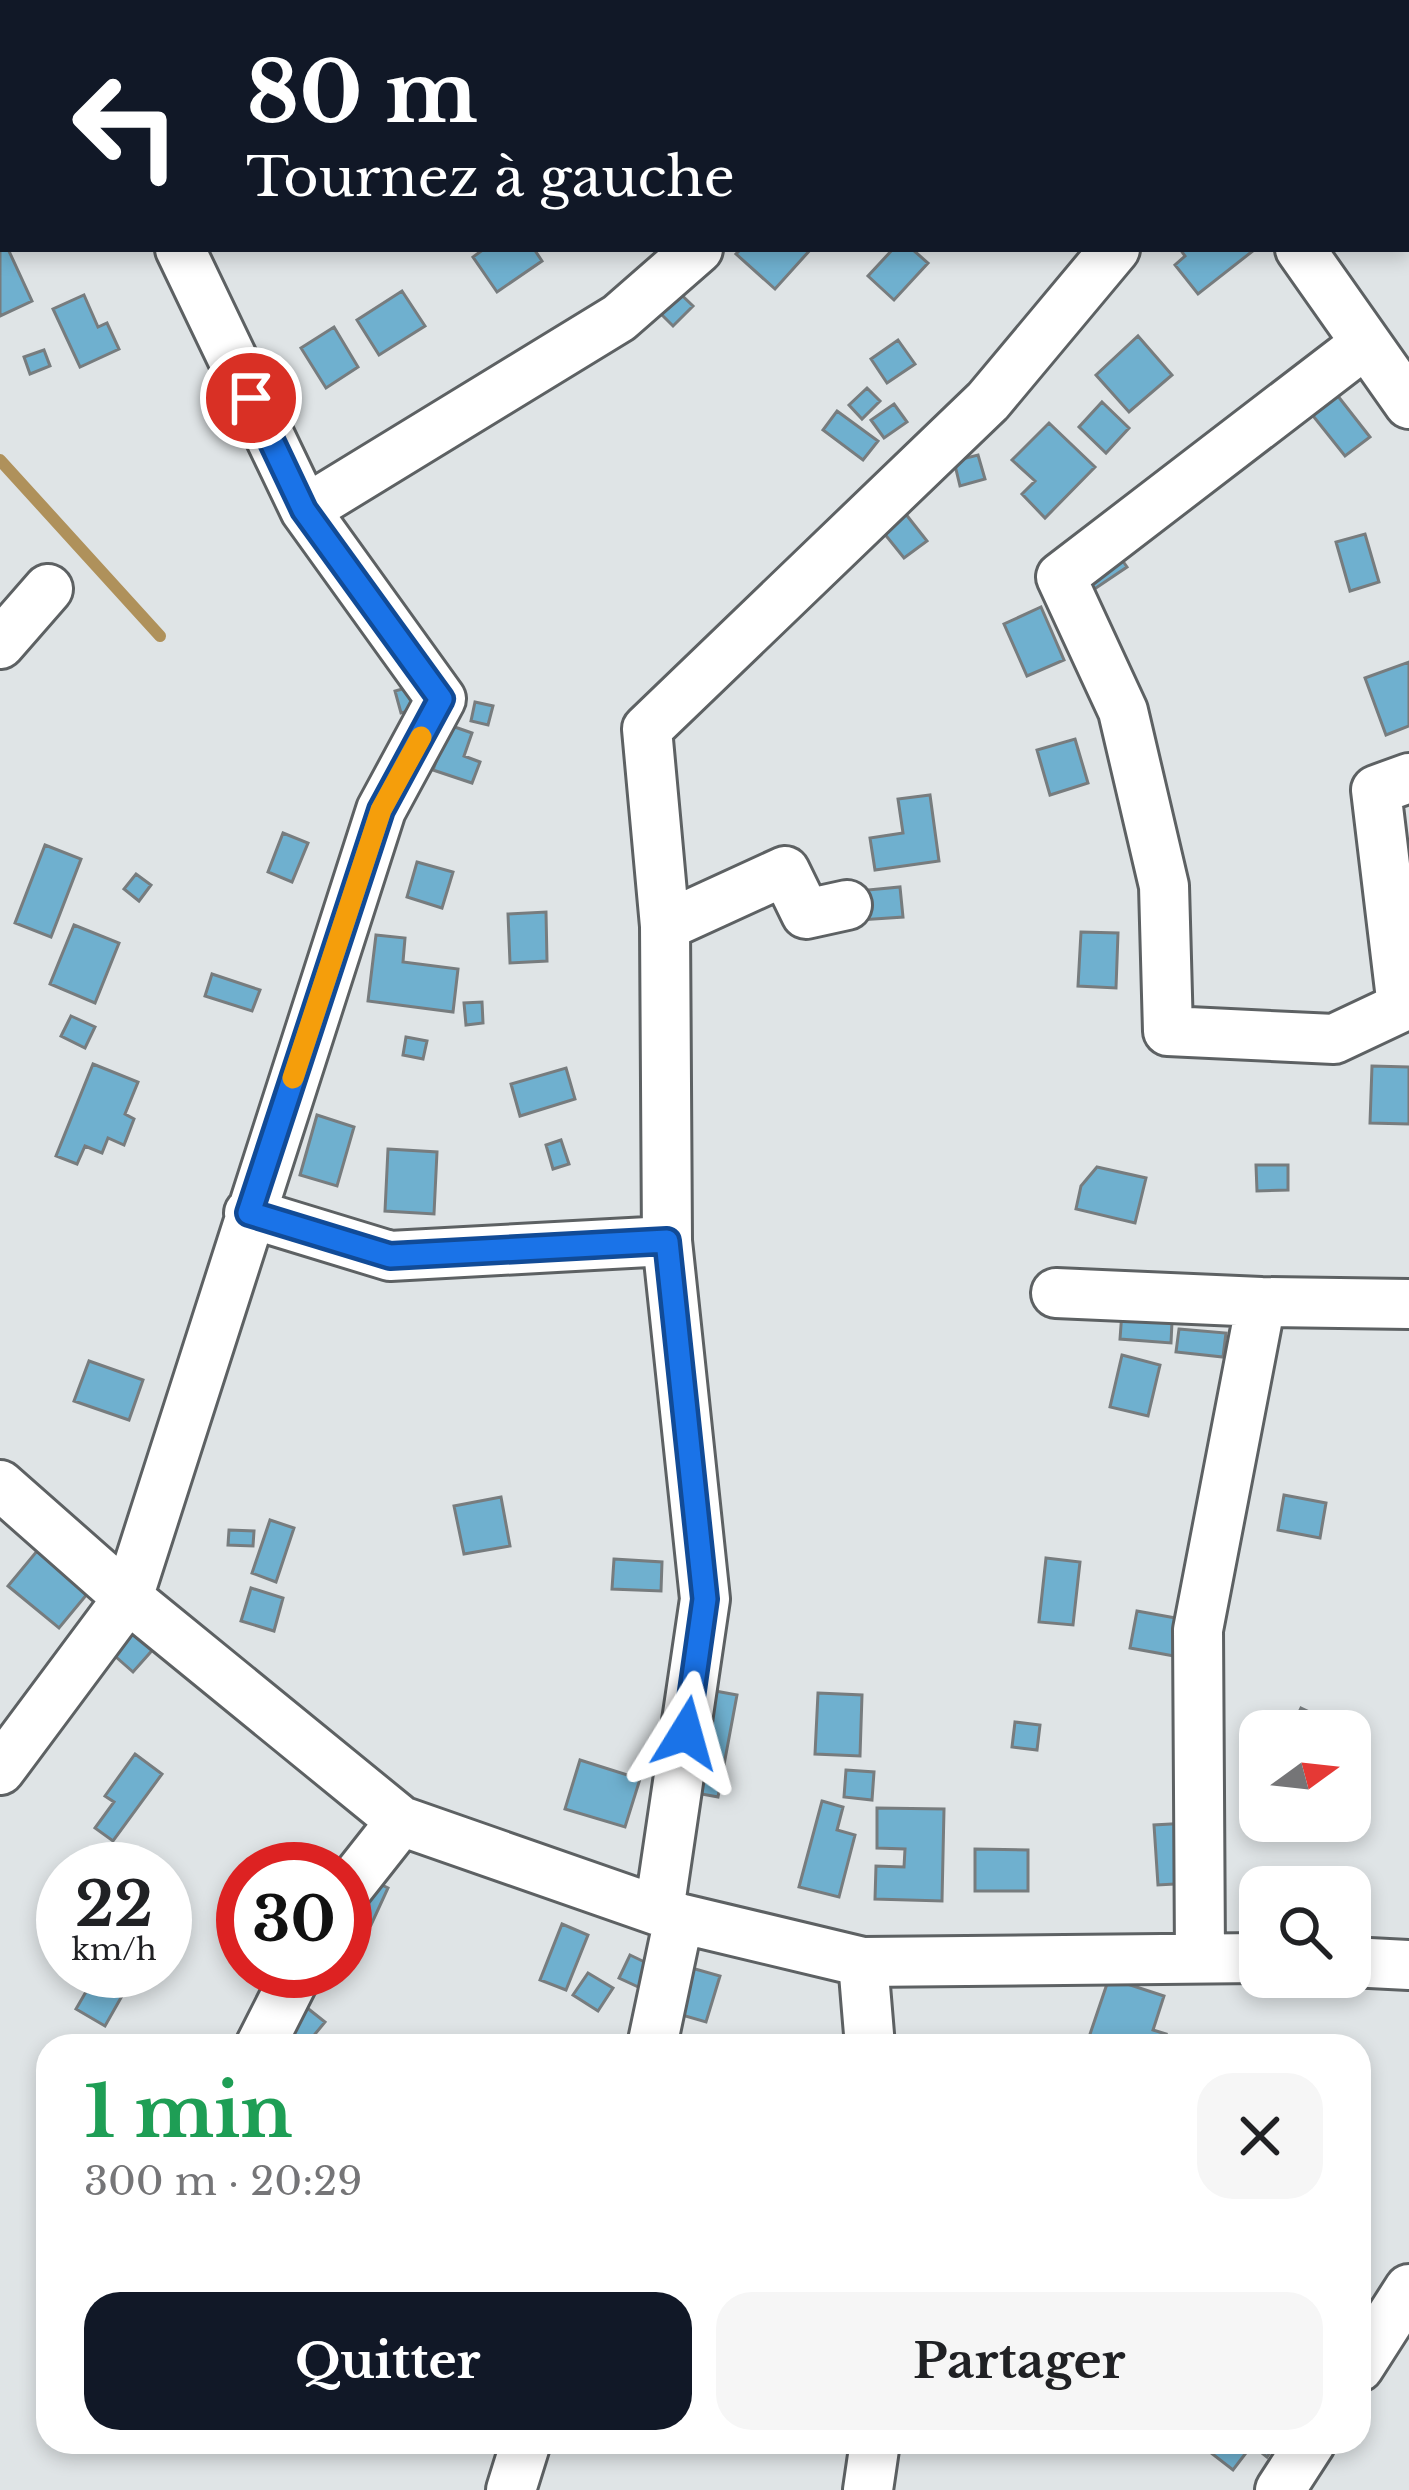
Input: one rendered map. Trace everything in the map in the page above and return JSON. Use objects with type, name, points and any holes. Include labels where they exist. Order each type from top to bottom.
[{"type":"street","points":[[0,1770],[128,1598],[381,810],[441,699],[304,510],[181,252]]},
{"type":"street","points":[[304,510],[619,318],[695,252]]},
{"type":"street","points":[[654,2034],[705,1599],[667,1241],[665,926],[647,729],[988,401],[1112,252]]},
{"type":"street","points":[[1302,252],[1409,404]]},
{"type":"street","points":[[1366,343],[1061,577],[1123,711],[1164,886],[1168,1030],[1334,1039],[1402,1006],[1376,790],[1409,778]]},
{"type":"street","points":[[0,644],[48,589]]},
{"type":"street","points":[[665,926],[785,871],[806,914],[847,905]]},
{"type":"street","points":[[249,1213],[390,1256],[667,1241]]},
{"type":"street","points":[[1056,1293],[1409,1304]]},
{"type":"street","points":[[1200,1955],[1198,1630],[1261,1301]]},
{"type":"street","points":[[0,1485],[128,1598],[400,1821],[669,1914],[863,1962],[1239,1957]]},
{"type":"street","points":[[372,1857],[400,1821]]},
{"type":"street","points":[[863,1962],[869,2034]]},
{"type":"street","points":[[1371,1963],[1409,1965]]},
{"type":"street","points":[[266,2034],[284,1998]]},
{"type":"street","points":[[1371,2348],[1409,2289]]},
{"type":"street","points":[[511,2490],[522,2454]]},
{"type":"street","points":[[868,2490],[873,2454]]},
{"type":"street","points":[[1280,2490],[1303,2454]]},
{"type":"building","points":[[0,252],[9,252],[32,301],[0,316]]},
{"type":"building","points":[[480,252],[536,252],[542,261],[497,292],[473,257]]},
{"type":"building","points":[[738,252],[808,252],[775,289]]},
{"type":"building","points":[[890,252],[915,252],[928,263],[894,300],[868,276]]},
{"type":"building","points":[[1182,252],[1251,252],[1198,294],[1175,265],[1185,256]]},
{"type":"building","points":[[668,282],[693,306],[673,326],[649,302]]},
{"type":"building","points":[[402,291],[425,326],[379,355],[357,320]]},
{"type":"building","points":[[84,295],[98,327],[107,323],[119,349],[80,367],[53,309]]},
{"type":"building","points":[[334,327],[358,367],[326,388],[301,348]]},
{"type":"building","points":[[1138,336],[1172,375],[1129,412],[1096,375]]},
{"type":"building","points":[[898,340],[915,364],[887,383],[871,359]]},
{"type":"building","points":[[44,350],[50,366],[30,374],[24,357]]},
{"type":"building","points":[[1323,377],[1370,437],[1345,456],[1298,397]]},
{"type":"building","points":[[867,388],[880,401],[862,419],[849,405]]},
{"type":"building","points":[[1102,402],[1129,428],[1106,453],[1079,427]]},
{"type":"building","points":[[894,404],[907,422],[884,438],[871,420]]},
{"type":"building","points":[[837,411],[878,441],[863,460],[823,430]]},
{"type":"building","points":[[1049,423],[1095,467],[1045,518],[1022,494],[1035,481],[1012,460]]},
{"type":"building","points":[[978,455],[985,479],[960,486],[954,461]]},
{"type":"building","points":[[901,508],[927,541],[904,558],[879,527]]},
{"type":"building","points":[[1365,534],[1379,582],[1350,591],[1336,542]]},
{"type":"building","points":[[1111,544],[1127,567],[1093,590],[1078,568]]},
{"type":"building","points":[[1041,607],[1064,660],[1027,676],[1004,624]]},
{"type":"building","points":[[1409,662],[1409,726],[1386,735],[1365,678]]},
{"type":"building","points":[[416,685],[423,707],[401,713],[395,691]]},
{"type":"building","points":[[475,702],[493,706],[488,725],[471,721]]},
{"type":"building","points":[[449,725],[472,733],[464,756],[480,762],[472,783],[433,770]]},
{"type":"building","points":[[1075,739],[1088,783],[1050,795],[1037,750]]},
{"type":"building","points":[[930,795],[939,861],[875,870],[870,838],[903,833],[898,799]]},
{"type":"building","points":[[283,833],[308,843],[292,882],[268,872]]},
{"type":"building","points":[[45,845],[81,859],[51,937],[15,923]]},
{"type":"building","points":[[417,862],[453,872],[442,908],[407,897]]},
{"type":"building","points":[[136,874],[151,885],[139,901],[124,889]]},
{"type":"building","points":[[900,887],[903,917],[860,920],[857,891]]},
{"type":"building","points":[[546,912],[547,961],[510,963],[508,914]]},
{"type":"building","points":[[74,925],[119,943],[95,1003],[50,984]]},
{"type":"building","points":[[1081,932],[1118,933],[1116,988],[1078,986]]},
{"type":"building","points":[[376,935],[405,938],[403,962],[458,969],[453,1012],[368,1001]]},
{"type":"building","points":[[212,974],[260,990],[252,1011],[205,996]]},
{"type":"building","points":[[482,1002],[483,1023],[466,1025],[464,1003]]},
{"type":"building","points":[[71,1016],[95,1027],[85,1048],[61,1036]]},
{"type":"building","points":[[406,1037],[427,1041],[423,1059],[403,1055]]},
{"type":"building","points":[[93,1064],[138,1082],[125,1114],[134,1119],[124,1145],[108,1138],[102,1153],[85,1146],[77,1164],[56,1156]]},
{"type":"building","points":[[1372,1066],[1409,1067],[1409,1124],[1370,1123]]},
{"type":"building","points":[[566,1068],[575,1099],[520,1116],[511,1084]]},
{"type":"building","points":[[317,1115],[354,1127],[337,1186],[300,1175]]},
{"type":"building","points":[[561,1140],[569,1164],[553,1169],[546,1145]]},
{"type":"building","points":[[388,1149],[437,1152],[434,1214],[385,1211]]},
{"type":"building","points":[[1256,1165],[1288,1165],[1288,1190],[1257,1191]]},
{"type":"building","points":[[1097,1167],[1146,1178],[1135,1223],[1076,1209],[1081,1186]]},
{"type":"building","points":[[1124,1284],[1186,1290],[1184,1323],[1172,1322],[1171,1343],[1120,1339]]},
{"type":"building","points":[[1179,1329],[1226,1333],[1223,1357],[1176,1352]]},
{"type":"building","points":[[1122,1355],[1160,1365],[1148,1416],[1110,1407]]},
{"type":"building","points":[[89,1361],[143,1380],[129,1420],[74,1401]]},
{"type":"building","points":[[1284,1495],[1326,1503],[1320,1538],[1278,1530]]},
{"type":"building","points":[[501,1497],[510,1546],[464,1554],[454,1506]]},
{"type":"building","points":[[270,1520],[294,1528],[276,1582],[252,1573]]},
{"type":"building","points":[[229,1530],[254,1531],[253,1546],[228,1545]]},
{"type":"building","points":[[37,1551],[88,1593],[59,1628],[8,1586]]},
{"type":"building","points":[[1046,1558],[1080,1562],[1073,1625],[1039,1622]]},
{"type":"building","points":[[614,1559],[662,1562],[661,1591],[612,1589]]},
{"type":"building","points":[[251,1588],[283,1598],[274,1631],[241,1621]]},
{"type":"building","points":[[1137,1611],[1181,1619],[1174,1656],[1130,1648]]},
{"type":"building","points":[[123,1616],[156,1646],[133,1672],[99,1642]]},
{"type":"building","points":[[699,1688],[737,1695],[718,1797],[680,1790]]},
{"type":"building","points":[[818,1693],[862,1695],[860,1756],[815,1754]]},
{"type":"building","points":[[1015,1722],[1040,1725],[1037,1750],[1012,1747]]},
{"type":"building","points":[[135,1754],[162,1774],[113,1841],[95,1828],[114,1802],[105,1796]]},
{"type":"building","points":[[580,1760],[640,1779],[625,1827],[565,1809]]},
{"type":"building","points":[[846,1770],[874,1772],[872,1800],[844,1797]]},
{"type":"building","points":[[822,1801],[843,1807],[837,1830],[855,1835],[839,1897],[799,1887]]},
{"type":"building","points":[[877,1808],[944,1809],[942,1901],[875,1899],[876,1866],[904,1867],[905,1849],[877,1848]]},
{"type":"building","points":[[1188,1823],[1192,1883],[1158,1885],[1154,1825]]},
{"type":"building","points":[[975,1849],[1028,1850],[1028,1891],[975,1891]]},
{"type":"building","points":[[372,1880],[388,1888],[372,1923]]},
{"type":"building","points":[[562,1924],[588,1935],[566,1990],[540,1980]]},
{"type":"building","points":[[630,1955],[657,1968],[647,1991],[619,1978]]},
{"type":"building","points":[[674,1963],[720,1976],[706,2022],[661,2009]]},
{"type":"building","points":[[588,1973],[613,1988],[598,2011],[573,1995]]},
{"type":"building","points":[[1109,1978],[1164,1996],[1153,2030],[1166,2034],[1090,2034]]},
{"type":"building","points":[[82,1998],[121,1998],[105,2026],[76,2009]]},
{"type":"building","points":[[301,2003],[325,2022],[315,2034],[293,2034],[283,2026]]},
{"type":"building","points":[[1212,2454],[1245,2454],[1233,2470]]},
{"type":"waterway","points":[[0,460],[160,636]]},
{"type":"slow traffic","points":[[293,1078],[381,810],[421,737]]},
{"type":"route","points":[[251,398],[304,510],[441,699],[381,810],[249,1213],[390,1256],[667,1241],[705,1599],[686,1733]]}]
